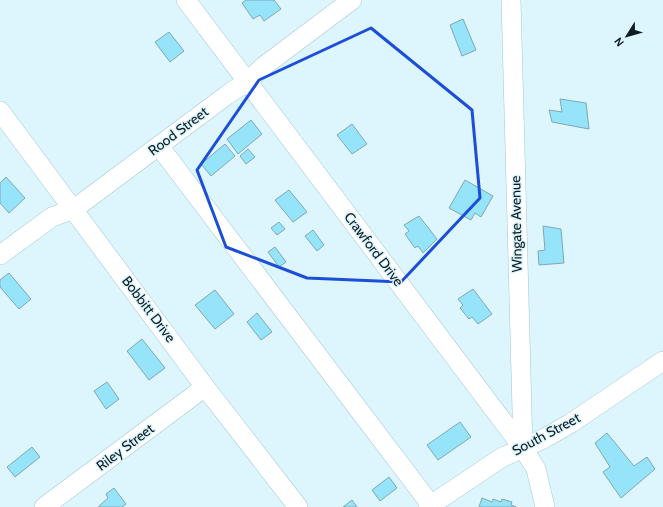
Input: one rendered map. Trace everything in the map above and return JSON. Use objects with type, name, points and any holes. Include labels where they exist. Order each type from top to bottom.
[{"type":"street","name":"Crawford Drive","points":[[186,0],[523,448],[536,469],[545,507]]},
{"type":"street","name":"Rood Street","points":[[0,255],[52,217],[74,209],[226,95],[248,81],[264,66],[352,0]]},
{"type":"street","name":"Wingate Avenue","points":[[511,0],[523,448]]},
{"type":"street","name":"Bobbitt Drive","points":[[0,111],[206,387],[298,507]]},
{"type":"street","points":[[159,146],[430,506]]},
{"type":"street","name":"South Street","points":[[430,506],[501,458],[571,423],[663,361]]},
{"type":"street","name":"Riley Street","points":[[44,507],[206,387]]},
{"type":"highlighted area","points":[[371,28],[472,110],[480,198],[401,282],[307,278],[226,247],[197,170],[259,80]]},
{"type":"building","points":[[246,0],[274,0],[281,9],[264,21],[260,15],[253,19],[242,3]]},
{"type":"building","points":[[463,19],[476,50],[462,56],[450,25]]},
{"type":"building","points":[[169,32],[184,51],[170,62],[155,42]]},
{"type":"building","points":[[560,99],[586,103],[589,129],[552,122],[549,110],[562,112]]},
{"type":"building","points":[[251,120],[262,134],[238,154],[227,139]]},
{"type":"building","points":[[352,124],[367,144],[352,154],[337,135]]},
{"type":"building","points":[[225,144],[235,156],[211,176],[201,164]]},
{"type":"building","points":[[248,149],[255,157],[246,164],[240,156]]},
{"type":"building","points":[[6,177],[25,198],[9,213],[0,203],[0,183]]},
{"type":"building","points":[[465,180],[493,196],[481,217],[475,213],[471,220],[449,208]]},
{"type":"building","points":[[289,190],[307,212],[293,222],[275,200]]},
{"type":"building","points":[[419,216],[437,239],[423,253],[418,246],[415,248],[405,234],[409,231],[404,225]]},
{"type":"building","points":[[279,222],[285,229],[277,235],[271,228]]},
{"type":"building","points":[[543,226],[561,229],[564,263],[539,265],[538,251],[545,250]]},
{"type":"building","points":[[313,230],[324,245],[317,251],[305,236]]},
{"type":"building","points":[[275,247],[286,262],[279,267],[268,252]]},
{"type":"building","points":[[9,273],[31,299],[19,309],[0,287],[0,280]]},
{"type":"building","points":[[473,289],[492,314],[478,324],[472,317],[469,319],[460,308],[463,305],[458,299]]},
{"type":"building","points":[[215,290],[234,314],[215,329],[195,305]]},
{"type":"building","points":[[257,313],[272,332],[261,340],[247,322]]},
{"type":"building","points":[[142,339],[165,368],[149,380],[127,351]]},
{"type":"building","points":[[107,382],[119,399],[106,409],[94,391]]},
{"type":"building","points":[[460,422],[471,437],[438,460],[427,445]]},
{"type":"building","points":[[607,433],[634,466],[647,457],[655,469],[621,498],[603,472],[610,467],[595,443]]},
{"type":"building","points":[[32,447],[40,457],[15,477],[7,467]]},
{"type":"building","points":[[389,477],[397,488],[380,501],[372,490]]},
{"type":"building","points":[[114,488],[126,504],[122,507],[98,507],[108,498],[106,494]]},
{"type":"building","points":[[482,498],[492,502],[493,499],[501,502],[502,499],[512,502],[511,505],[516,507],[479,507]]},
{"type":"building","points":[[352,500],[357,507],[343,507]]}]
